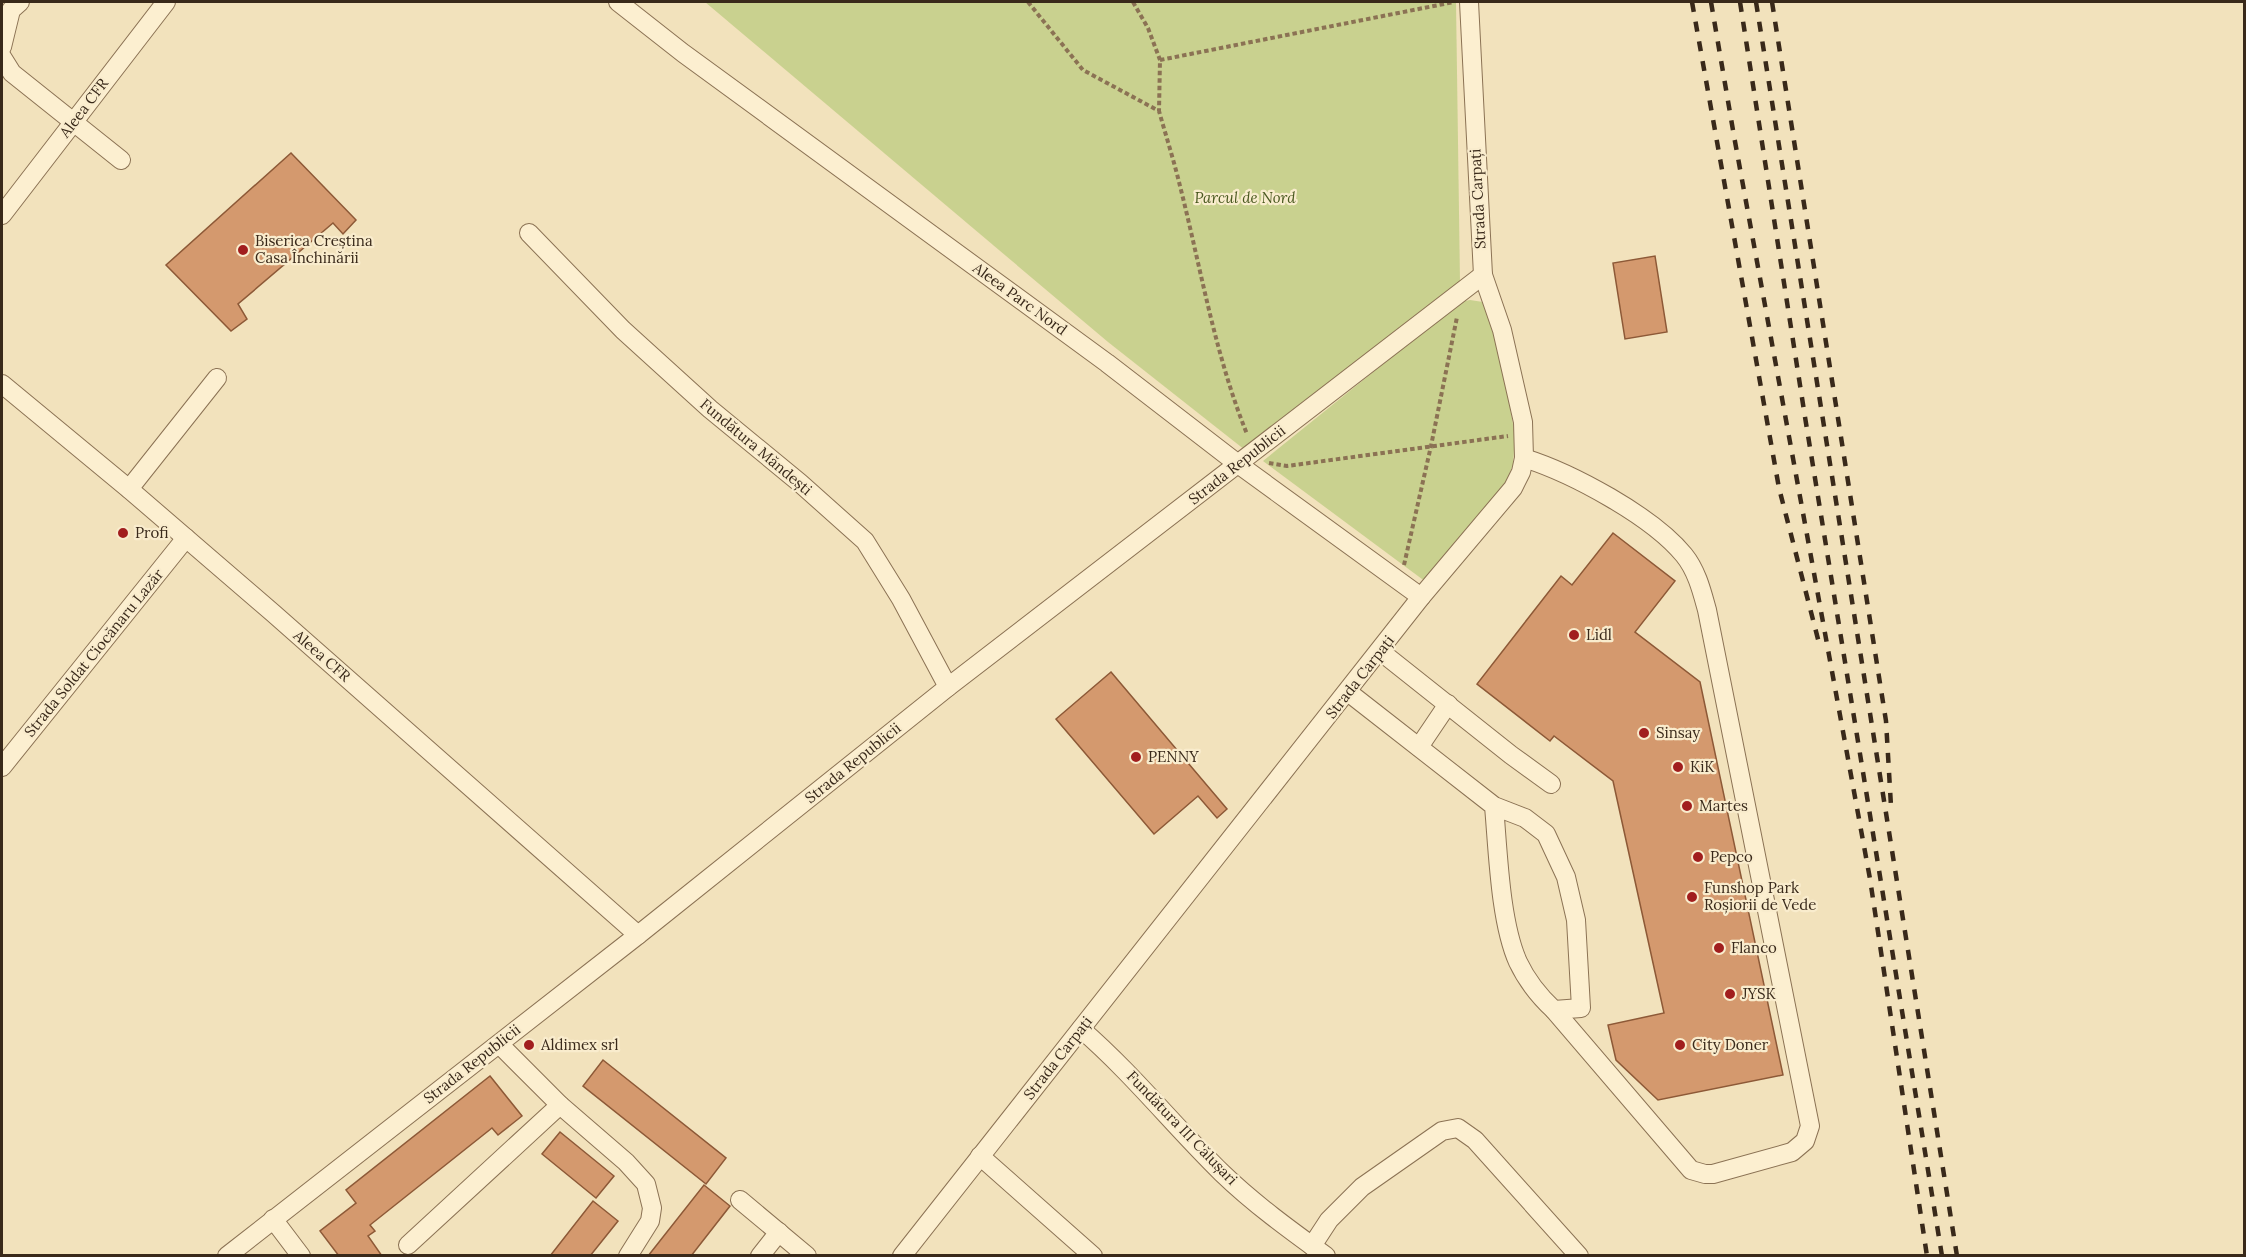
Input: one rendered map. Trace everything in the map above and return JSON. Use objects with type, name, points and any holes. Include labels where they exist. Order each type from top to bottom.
[{"type":"street","points":[[2,47],[11,10],[20,2]]},
{"type":"street","name":"Aleea CFR","points":[[2,214],[166,2]]},
{"type":"street","name":"Aleea Parc Nord","points":[[618,2],[683,53],[1107,363],[1238,464],[1422,597]]},
{"type":"street","name":"Strada Carpați","points":[[902,1256],[1422,597],[1513,488],[1521,472],[1524,458],[1524,434],[1519,402],[1502,330],[1483,275],[1469,2]]},
{"type":"street","points":[[2,57],[12,73],[121,160]]},
{"type":"street","name":"Fundătura Măndești","points":[[529,233],[623,330],[710,409],[800,483],[865,542],[901,599],[948,687]]},
{"type":"street","name":"Strada Republicii","points":[[227,1256],[638,935],[948,687],[1483,275]]},
{"type":"street","points":[[129,489],[217,378]]},
{"type":"street","name":"Aleea CFR","points":[[2,384],[186,538],[638,935]]},
{"type":"street","points":[[1494,806],[1509,937],[1518,963],[1544,1000],[1691,1170],[1713,1174],[1792,1152],[1805,1141],[1810,1126],[1707,610],[1697,578],[1685,556],[1667,538],[1610,498],[1548,465],[1524,458]]},
{"type":"street","name":"Strada Soldat Ciocănaru Lazăr","points":[[2,767],[186,538]]},
{"type":"street","points":[[1380,651],[1551,784]]},
{"type":"street","points":[[1348,692],[1494,806],[1525,818],[1546,834],[1566,877],[1576,920],[1581,1008],[1554,1010]]},
{"type":"street","points":[[1419,747],[1448,704]]},
{"type":"street","name":"Fundătura III Călușari","points":[[1081,1029],[1112,1056],[1223,1174],[1319,1251],[1329,1220],[1362,1186],[1442,1131],[1458,1128],[1475,1140],[1579,1256]]},
{"type":"street","points":[[499,1044],[560,1105],[626,1162],[646,1185],[652,1208],[650,1221],[628,1256]]},
{"type":"street","points":[[408,1245],[560,1105]]},
{"type":"street","points":[[980,1156],[1093,1256]]},
{"type":"street","points":[[740,1200],[807,1256]]},
{"type":"street","points":[[273,1220],[301,1256]]},
{"type":"street","points":[[760,1256],[779,1232]]},
{"type":"path","points":[[1028,2],[1083,70],[1159,111]]},
{"type":"path","points":[[1133,2],[1148,28],[1160,60],[1159,111],[1180,183],[1216,338],[1253,453],[1260,462],[1287,466],[1524,434]]},
{"type":"path","points":[[1160,60],[1454,2]]},
{"type":"path","points":[[1400,581],[1431,446],[1462,290]]},
{"type":"green space","name":"Parcul de Nord","points":[[705,2],[1456,2],[1460,282],[1245,450],[1108,342]]},
{"type":"green space","points":[[1470,300],[1483,302],[1496,330],[1515,435],[1513,465],[1503,489],[1426,582],[1263,461],[1460,302]]},
{"type":"building","name":"Biserica Creștina Casa Închinării","points":[[291,153],[356,220],[343,234],[333,223],[238,304],[247,319],[231,331],[166,265]]},
{"type":"building","points":[[1655,256],[1667,332],[1625,339],[1613,263]]},
{"type":"building","name":"Funshop Park Roșiorii de Vede","points":[[1613,533],[1675,581],[1635,632],[1700,682],[1783,1075],[1658,1100],[1616,1060],[1608,1025],[1664,1013],[1613,781],[1554,736],[1550,741],[1477,684],[1561,576],[1572,585]]},
{"type":"building","name":"PENNY","points":[[1111,672],[1227,809],[1217,818],[1198,796],[1154,834],[1056,719]]},
{"type":"building","points":[[603,1060],[726,1158],[706,1184],[583,1086]]},
{"type":"building","points":[[490,1076],[522,1116],[498,1135],[492,1128],[370,1225],[375,1231],[368,1236],[382,1256],[339,1256],[320,1231],[356,1203],[346,1190]]},
{"type":"building","points":[[560,1132],[614,1176],[596,1198],[542,1154]]},
{"type":"building","points":[[704,1185],[730,1206],[691,1256],[648,1256]]},
{"type":"building","points":[[593,1201],[618,1221],[590,1256],[550,1256]]},
{"type":"railway","points":[[1692,2],[1779,488],[1819,643]]},
{"type":"railway","points":[[1711,2],[1870,879],[1927,1256]]},
{"type":"railway","points":[[1740,2],[1805,417],[1942,1256]]},
{"type":"railway","points":[[1756,2],[1957,1256]]},
{"type":"railway","points":[[1772,2],[1886,721],[1891,806]]},
{"type":"place","name":"Biserica Creștina Casa Închinării","points":[[243,250]]},
{"type":"place","name":"Profi","points":[[123,533]]},
{"type":"place","name":"Lidl","points":[[1574,635]]},
{"type":"place","name":"Sinsay","points":[[1644,733]]},
{"type":"place","name":"PENNY","points":[[1136,757]]},
{"type":"place","name":"KiK","points":[[1678,767]]},
{"type":"place","name":"Martes","points":[[1687,806]]},
{"type":"place","name":"Pepco","points":[[1698,857]]},
{"type":"place","name":"Funshop Park Roșiorii de Vede","points":[[1692,897]]},
{"type":"place","name":"Flanco","points":[[1719,948]]},
{"type":"place","name":"JYSK","points":[[1730,994]]},
{"type":"place","name":"Aldimex srl","points":[[529,1045]]},
{"type":"place","name":"City Doner","points":[[1680,1045]]}]
